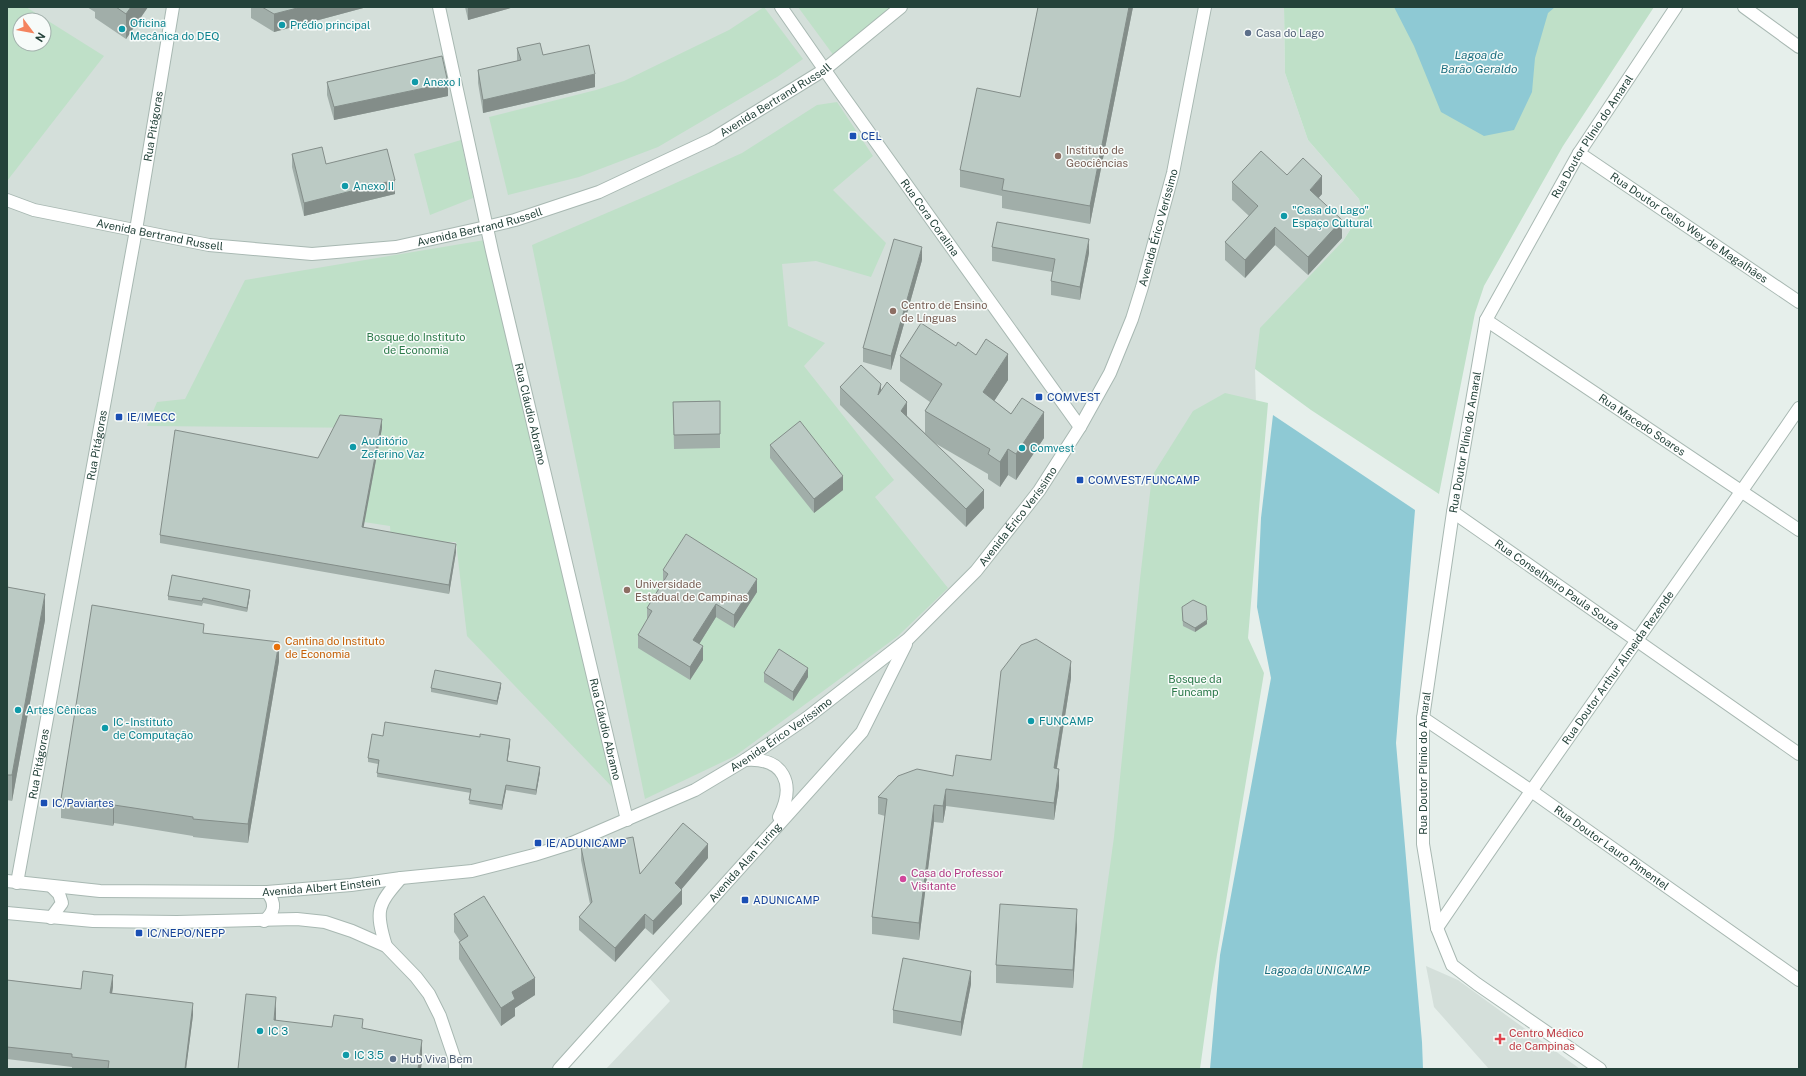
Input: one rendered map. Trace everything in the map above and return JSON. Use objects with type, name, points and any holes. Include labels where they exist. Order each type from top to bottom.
[{"type":"street","name":"Rua Pitágoras","points":[[12,882],[136,230],[173,7]]},
{"type":"street","name":"Rua Cláudio Abramo","points":[[439,7],[486,227],[627,820]]},
{"type":"street","name":"Rua Cora Coralina","points":[[781,7],[824,70],[1080,426]]},
{"type":"street","name":"Avenida Bertrand Russell","points":[[7,200],[34,210],[209,245],[312,254],[396,247],[515,220],[599,192],[691,149],[712,139],[824,70],[901,7]]},
{"type":"street","name":"Avenida Érico Veríssimo","points":[[627,820],[695,790],[745,760],[808,717],[908,639],[976,571],[1039,491],[1080,426],[1110,373],[1132,319],[1142,288],[1173,173],[1205,7]]},
{"type":"street","name":"Rua Doutor Plínio do Amaral","points":[[1600,1069],[1452,965],[1437,928],[1423,844],[1423,718],[1453,512],[1486,320],[1579,153],[1676,7]]},
{"type":"street","points":[[1744,7],[1799,47]]},
{"type":"street","name":"Rua Doutor Celso Wey de Magalhães","points":[[1579,153],[1799,302]]},
{"type":"street","name":"Rua Macedo Soares","points":[[1486,320],[1799,530]]},
{"type":"street","name":"Rua Doutor Arthur Almeida Rezende","points":[[1437,928],[1530,790],[1799,408]]},
{"type":"street","name":"Rua Conselheiro Paula Souza","points":[[1453,512],[1799,754]]},
{"type":"street","name":"Avenida Alan Turing","points":[[559,1069],[773,829],[862,732],[908,639]]},
{"type":"street","name":"Rua Doutor Lauro Pimentel","points":[[1423,718],[1530,790],[1799,980]]},
{"type":"street","points":[[745,760],[758,759],[768,761],[779,768],[785,779],[787,792],[785,804],[773,829]]},
{"type":"street","name":"Avenida Albert Einstein","points":[[12,882],[100,891],[267,892],[351,885],[401,878],[472,871],[534,855],[572,843],[627,820]]},
{"type":"street","points":[[386,946],[380,926],[380,909],[385,896],[401,878]]},
{"type":"street","points":[[51,886],[59,894],[62,903],[51,918]]},
{"type":"street","points":[[264,921],[271,915],[274,907],[273,898],[267,892]]},
{"type":"street","points":[[7,913],[93,921],[264,921],[297,919],[325,922],[352,931],[386,946],[416,977],[429,994],[440,1016],[457,1066]]},
{"type":"shaded area","name":"Universidade Estadual de Campinas","points":[[7,7],[1284,7],[1285,73],[1308,140],[1359,199],[1362,211],[1255,369],[1257,441],[1186,1069],[606,1069],[670,1001],[650,979],[561,1069],[7,1069]]},
{"type":"shaded area","name":"Centro Médico de Campinas","points":[[1426,966],[1458,980],[1580,1069],[1489,1069],[1434,1007]]},
{"type":"green space","points":[[7,7],[26,7],[34,12],[12,12],[12,52],[52,52],[52,23],[104,56],[7,181]]},
{"type":"green space","points":[[764,7],[803,59],[777,77],[658,147],[579,177],[508,195],[489,117],[596,90],[624,81],[729,30]]},
{"type":"green space","points":[[798,7],[895,7],[837,60]]},
{"type":"green space","points":[[1284,7],[1654,7],[1563,146],[1484,286],[1475,313],[1439,494],[1311,410],[1255,369],[1260,328],[1343,241],[1362,211],[1359,199],[1308,140],[1285,73]]},
{"type":"green space","points":[[837,102],[873,156],[833,190],[886,243],[871,277],[816,261],[782,264],[788,326],[825,343],[804,366],[894,480],[875,497],[948,588],[898,636],[735,756],[645,799],[532,245],[742,153],[817,105]]},
{"type":"green space","points":[[461,140],[473,198],[430,215],[414,154]]},
{"type":"green space","name":"Bosque do Instituto de Economia","points":[[485,240],[614,789],[467,636],[456,542],[391,541],[390,526],[364,522],[382,428],[147,426],[157,402],[185,399],[245,280]]},
{"type":"green space","name":"Bosque da Funcamp","points":[[1225,393],[1268,403],[1248,638],[1264,673],[1210,997],[1200,1069],[1082,1069],[1114,837],[1152,476],[1193,411]]},
{"type":"water","name":"Lagoa de Barão Geraldo","points":[[1394,7],[1555,7],[1548,13],[1535,58],[1532,92],[1514,130],[1484,136],[1441,112],[1414,46]]},
{"type":"water","name":"Lagoa da UNICAMP","points":[[1273,415],[1415,510],[1396,743],[1422,1042],[1423,1069],[1210,1069],[1220,955],[1271,678],[1257,607],[1261,518]]},
{"type":"building","points":[[116,7],[131,7],[126,14]]},
{"type":"building","points":[[262,7],[301,7],[274,14]]},
{"type":"building","name":"Instituto de Geociências","points":[[1038,7],[1129,7],[1090,206],[1002,190],[1004,179],[960,170],[977,88],[1020,97]]},
{"type":"building","points":[[540,43],[543,55],[589,45],[595,74],[483,100],[478,70],[521,60],[517,48]]},
{"type":"building","points":[[442,56],[448,83],[334,107],[327,82]]},
{"type":"building","name":"Anexo II","points":[[322,147],[326,164],[387,149],[395,180],[304,203],[292,154]]},
{"type":"building","name":"\"Casa do Lago\" Espaço Cultural","points":[[1261,151],[1287,175],[1303,158],[1322,176],[1310,190],[1342,220],[1308,257],[1275,227],[1245,260],[1225,242],[1258,206],[1232,182]]},
{"type":"building","points":[[997,222],[1089,239],[1080,287],[1051,281],[1055,259],[992,247]]},
{"type":"building","name":"Centro de Ensino de Línguas","points":[[894,239],[922,247],[891,356],[863,348]]},
{"type":"building","points":[[921,323],[956,346],[958,342],[976,355],[986,339],[1008,354],[983,392],[1011,414],[1022,398],[1044,412],[1016,454],[1008,449],[1000,462],[988,454],[990,449],[925,411],[942,384],[900,356]]},
{"type":"building","points":[[861,365],[881,384],[878,395],[887,382],[907,402],[901,411],[984,490],[966,509],[840,387]]},
{"type":"building","points":[[720,401],[720,434],[674,435],[673,402]]},
{"type":"building","points":[[340,415],[382,419],[362,527],[456,544],[449,585],[160,535],[175,430],[318,458]]},
{"type":"building","points":[[800,421],[843,476],[814,499],[770,445]]},
{"type":"building","points":[[686,534],[757,579],[734,615],[716,604],[693,640],[703,646],[690,667],[638,635],[652,611],[647,608],[668,574],[663,570]]},
{"type":"building","points":[[172,575],[250,590],[247,608],[203,598],[202,601],[168,596]]},
{"type":"building","name":"Artes Cênicas","points":[[7,587],[45,594],[12,775],[7,775]]},
{"type":"building","points":[[1193,600],[1206,606],[1207,620],[1195,628],[1183,621],[1182,607]]},
{"type":"building","points":[[92,605],[204,624],[203,633],[279,642],[248,824],[193,819],[193,817],[114,805],[113,807],[61,799]]},
{"type":"building","points":[[1036,639],[1071,661],[1054,768],[1059,769],[1054,803],[946,789],[943,806],[934,805],[919,923],[872,917],[887,799],[878,797],[898,776],[917,769],[953,776],[956,755],[991,760],[1001,671],[1021,645]]},
{"type":"building","points":[[779,649],[808,668],[793,692],[764,673]]},
{"type":"building","points":[[435,670],[501,683],[497,701],[431,688]]},
{"type":"building","points":[[385,722],[480,737],[480,734],[510,739],[507,761],[540,767],[536,790],[506,785],[502,805],[469,800],[471,789],[377,773],[379,760],[368,758],[372,734],[383,736]]},
{"type":"building","points":[[683,823],[708,844],[675,883],[682,890],[653,921],[645,914],[615,948],[579,917],[592,902],[581,847],[633,837],[640,874]]},
{"type":"building","points":[[484,896],[535,978],[512,992],[515,999],[501,1008],[459,942],[468,936],[454,914]]},
{"type":"building","points":[[1000,904],[1077,909],[1073,970],[996,965]]},
{"type":"building","points":[[903,958],[971,971],[961,1022],[893,1010]]},
{"type":"building","points":[[83,971],[113,975],[110,993],[193,1003],[185,1069],[108,1069],[109,1061],[72,1057],[72,1054],[7,1047],[7,980],[81,989]]},
{"type":"building","points":[[246,994],[276,997],[274,1020],[332,1027],[334,1015],[363,1019],[362,1028],[422,1040],[418,1069],[238,1069]]},
{"type":"place","name":"Prédio principal","points":[[282,25]]},
{"type":"place","name":"Oficina Mecânica do DEQ","points":[[122,29]]},
{"type":"place","name":"Casa do Lago","points":[[1248,33]]},
{"type":"place","name":"Anexo I","points":[[415,82]]},
{"type":"place","name":"CEL","points":[[853,136]]},
{"type":"place","name":"Instituto de Geociências","points":[[1058,156]]},
{"type":"place","name":"Anexo II","points":[[345,186]]},
{"type":"place","name":"\"Casa do Lago\" Espaço Cultural","points":[[1284,216]]},
{"type":"place","name":"Centro de Ensino de Línguas","points":[[893,311]]},
{"type":"place","name":"COMVEST","points":[[1039,397]]},
{"type":"place","name":"IE/IMECC","points":[[119,417]]},
{"type":"place","name":"Auditório Zeferino Vaz","points":[[353,447]]},
{"type":"place","name":"Comvest","points":[[1022,448]]},
{"type":"place","name":"COMVEST/FUNCAMP","points":[[1080,480]]},
{"type":"place","name":"Universidade Estadual de Campinas","points":[[627,590]]},
{"type":"place","name":"Cantina do Instituto de Economia","points":[[277,647]]},
{"type":"place","name":"Artes Cênicas","points":[[18,710]]},
{"type":"place","name":"FUNCAMP","points":[[1031,721]]},
{"type":"place","name":"IC - Instituto de Computação","points":[[105,728]]},
{"type":"place","name":"IC/Paviartes","points":[[44,803]]},
{"type":"place","name":"IE/ADUNICAMP","points":[[538,843]]},
{"type":"place","name":"Casa do Professor Visitante","points":[[903,879]]},
{"type":"place","name":"ADUNICAMP","points":[[745,900]]},
{"type":"place","name":"IC/NEPO/NEPP","points":[[139,933]]},
{"type":"place","name":"IC 3","points":[[260,1031]]},
{"type":"place","name":"Centro Médico de Campinas","points":[[1500,1039]]},
{"type":"place","name":"IC 3.5","points":[[346,1055]]},
{"type":"place","name":"Hub Viva Bem","points":[[393,1059]]}]
